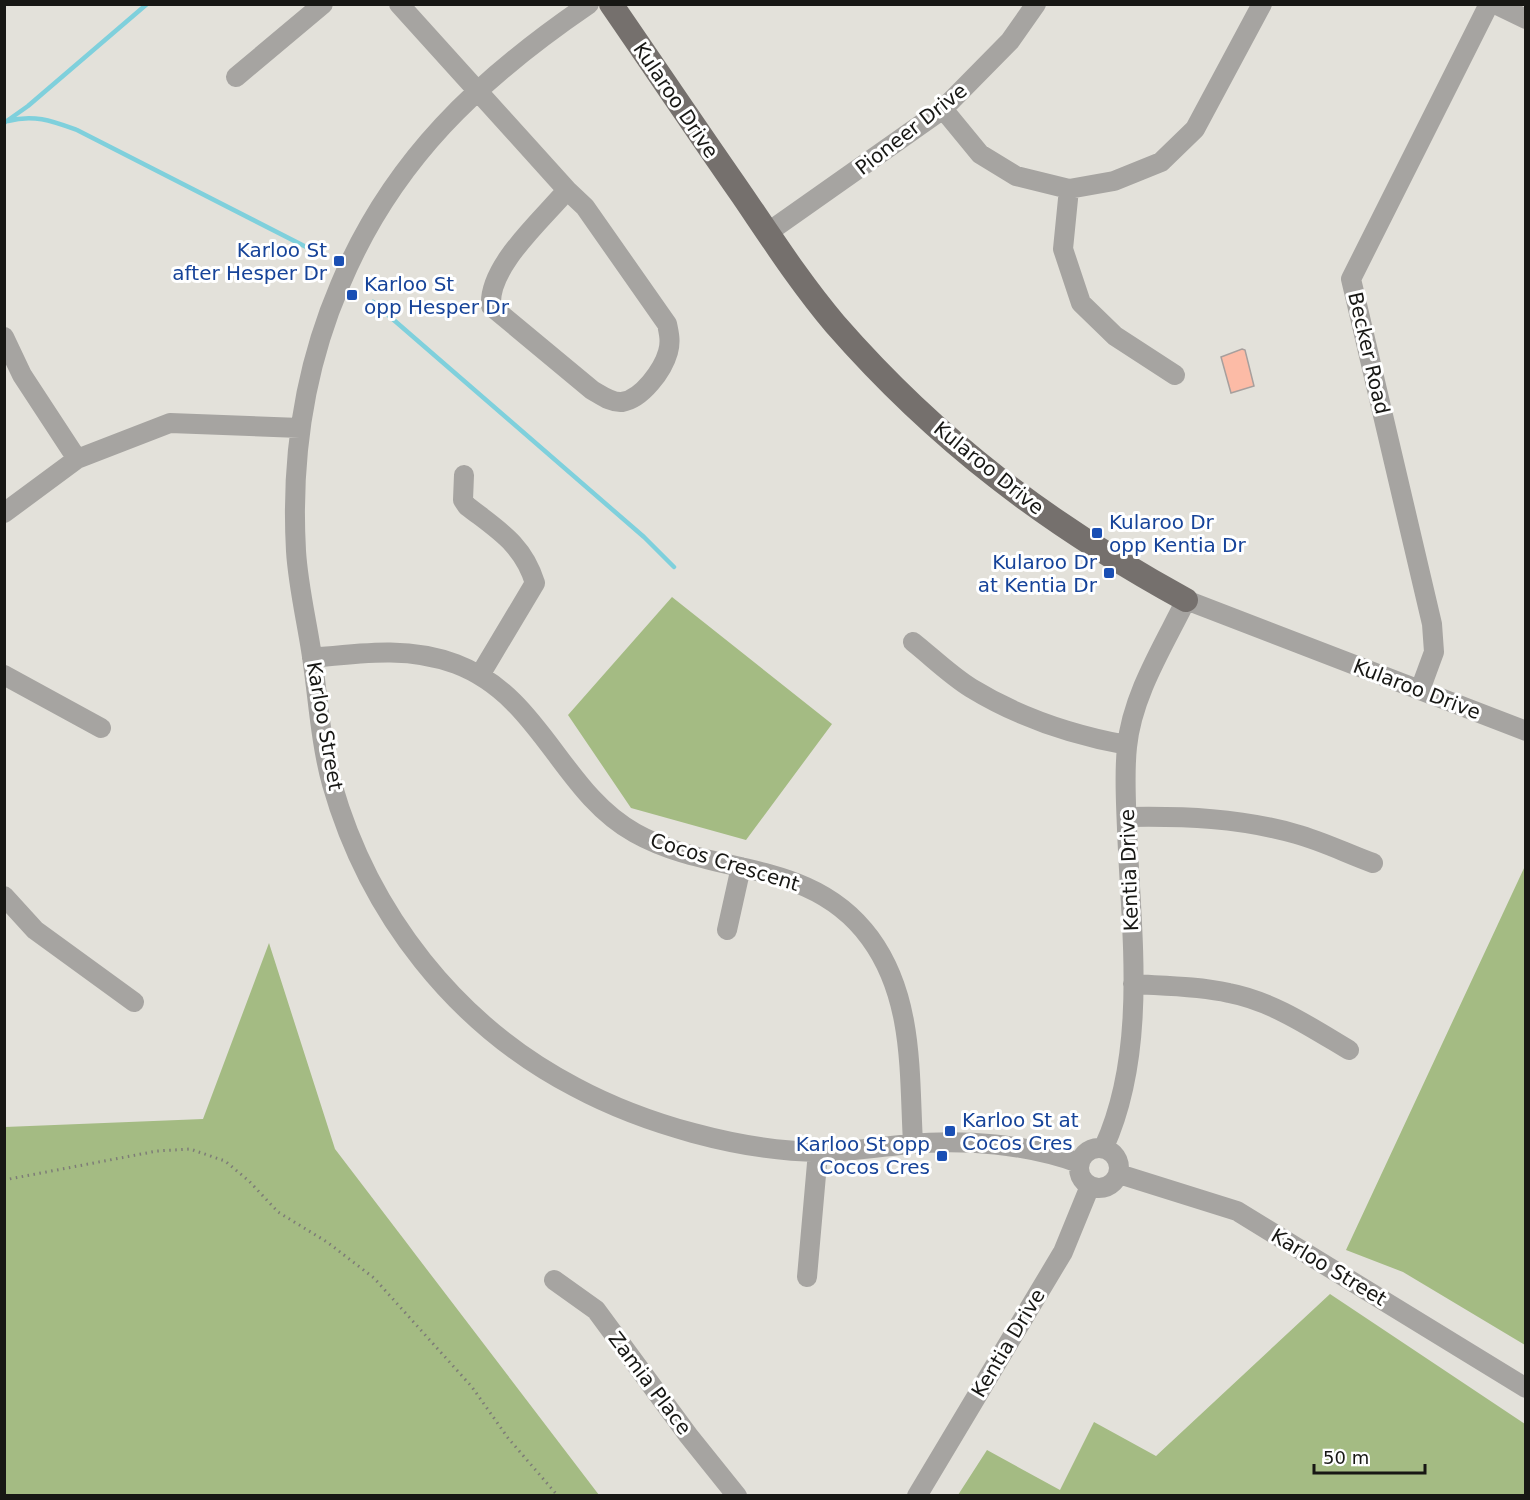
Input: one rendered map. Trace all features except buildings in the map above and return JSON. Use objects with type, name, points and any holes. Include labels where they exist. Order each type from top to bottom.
[{"type":"main road","name":"Kularoo Drive","points":[[611,4],[767,232],[834,322],[886,380],[949,440],[1023,500],[1125,566],[1186,600]]},
{"type":"street","points":[[236,77],[322,4]]},
{"type":"street","points":[[399,4],[585,207],[667,324],[670,340],[655,378],[632,398],[621,402],[609,400],[592,390],[491,306],[495,282],[506,261],[567,190]]},
{"type":"street","name":"Karloo Street","points":[[589,4],[533,42],[477,88],[429,140],[400,178],[356,252],[339,285],[324,329],[300,428],[295,501],[296,556],[331,781],[367,874],[396,925],[471,1015],[535,1064],[617,1107],[667,1126],[716,1138],[818,1152],[913,1143],[1006,1146],[1056,1155],[1079,1163]]},
{"type":"street","name":"Pioneer Drive","points":[[767,232],[943,110],[1010,41],[1036,4]]},
{"type":"street","points":[[943,110],[980,154],[1016,176],[1070,189],[1114,182],[1161,162],[1195,129],[1262,4]]},
{"type":"street","name":"Becker Road","points":[[1420,690],[1434,652],[1432,624],[1351,279],[1489,4]]},
{"type":"street","points":[[1495,4],[1526,19]]},
{"type":"street","points":[[1070,189],[1063,249],[1081,303],[1115,336],[1175,375]]},
{"type":"street","points":[[4,337],[22,375],[78,459]]},
{"type":"street","points":[[4,513],[78,459],[170,423],[300,428]]},
{"type":"street","points":[[464,475],[463,500],[467,507],[518,548],[529,566],[535,583],[480,675]]},
{"type":"street","name":"Kularoo Drive","points":[[1186,600],[1526,731]]},
{"type":"street","name":"Kentia Drive","points":[[1104,1147],[1124,1090],[1131,1034],[1127,745],[1145,685],[1186,600]]},
{"type":"street","points":[[912,642],[970,687],[1011,709],[1056,729],[1127,745]]},
{"type":"street","name":"Cocos Crescent","points":[[312,658],[388,651],[425,655],[456,664],[480,675],[506,692],[598,805],[617,822],[654,842],[791,879],[826,897],[857,923],[886,962],[897,987],[905,1018],[913,1143]]},
{"type":"street","points":[[4,675],[101,728]]},
{"type":"street","points":[[1127,817],[1195,816],[1261,825],[1298,834],[1373,863]]},
{"type":"street","points":[[728,930],[741,867]]},
{"type":"street","points":[[4,896],[35,930],[134,1002]]},
{"type":"street","points":[[1132,984],[1202,988],[1232,993],[1300,1021],[1349,1050]]},
{"type":"street","points":[[1104,1147],[1117,1157],[1119,1174],[1107,1187],[1090,1186],[1081,1177],[1079,1163],[1088,1150],[1104,1147]]},
{"type":"street","points":[[807,1277],[818,1152]]},
{"type":"street","name":"Karloo Street","points":[[1119,1174],[1237,1211],[1526,1388]]},
{"type":"street","name":"Kentia Drive","points":[[917,1496],[1063,1252],[1090,1186]]},
{"type":"street","name":"Zamia Place","points":[[554,1280],[596,1310],[688,1435],[737,1496]]},
{"type":"path","points":[[4,1180],[157,1151],[190,1149],[225,1161],[249,1180],[278,1212],[327,1242],[374,1278],[472,1387],[508,1438],[558,1496]]},
{"type":"green space","points":[[672,597],[832,724],[746,840],[631,808],[568,715]]},
{"type":"green space","points":[[1525,866],[1525,1345],[1403,1272],[1346,1250]]},
{"type":"green space","points":[[269,943],[335,1149],[599,1495],[5,1495],[5,1127],[203,1119]]},
{"type":"green space","points":[[1330,1294],[1525,1424],[1525,1495],[958,1495],[987,1450],[1060,1490],[1094,1422],[1156,1456]]},
{"type":"waterway","points":[[4,123],[28,106],[147,4]]},
{"type":"waterway","points":[[8,121],[35,118],[77,130],[314,251]]},
{"type":"waterway","points":[[373,302],[644,537],[674,567]]},
{"type":"place","name":"Karloo St after Hesper Dr","points":[[339,261]]},
{"type":"place","name":"Karloo St opp Hesper Dr","points":[[352,295]]},
{"type":"place","name":"Kularoo Dr opp Kentia Dr","points":[[1097,533]]},
{"type":"place","name":"Kularoo Dr at Kentia Dr","points":[[1109,573]]},
{"type":"place","name":"Karloo St at Cocos Cres","points":[[950,1131]]},
{"type":"place","name":"Karloo St opp Cocos Cres","points":[[942,1156]]}]
